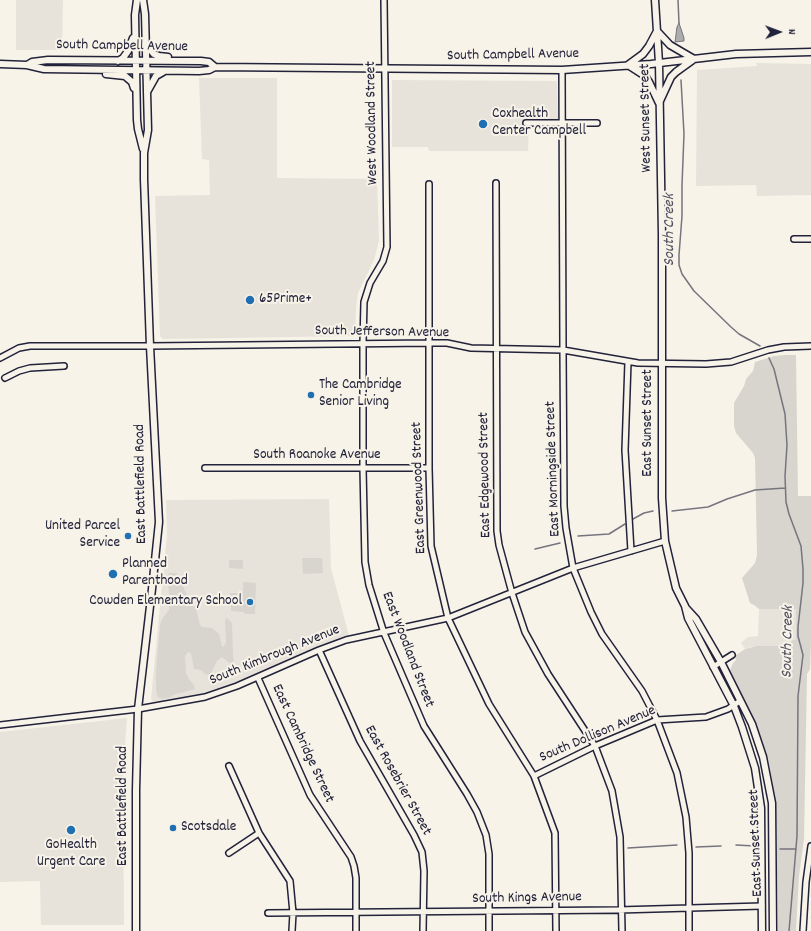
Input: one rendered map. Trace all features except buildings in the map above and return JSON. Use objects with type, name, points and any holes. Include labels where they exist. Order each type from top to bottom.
[{"type":"main road","points":[[137,0],[135,15],[136,93],[138,129],[144,153]]},
{"type":"main road","points":[[143,0],[145,14],[145,61],[148,130],[144,153]]},
{"type":"main road","name":"West Sunset Street","points":[[655,0],[659,63],[662,235]]},
{"type":"main road","points":[[657,31],[670,45],[694,59],[671,77],[659,103],[645,76],[628,65],[646,50],[657,31]]},
{"type":"main road","points":[[118,61],[123,58],[128,51],[135,34]]},
{"type":"main road","points":[[145,42],[150,50],[159,56],[188,58],[195,61]]},
{"type":"main road","name":"South Campbell Avenue","points":[[0,64],[27,65],[44,69],[198,72],[215,67],[562,70],[659,63],[736,54],[811,52]]},
{"type":"main road","name":"South Campbell Avenue","points":[[27,65],[32,62],[48,60],[195,61],[209,62],[215,67]]},
{"type":"main road","points":[[75,70],[90,74],[124,76],[132,82],[136,93]]},
{"type":"main road","points":[[146,94],[156,76],[166,71]]},
{"type":"main road","name":"East Battlefield Road","points":[[136,931],[136,790],[138,709],[152,596],[159,522],[150,346],[144,153]]},
{"type":"main road","name":"East Sunset Street","points":[[662,235],[662,498],[665,541],[676,588],[685,606],[696,620],[721,662],[752,724],[763,757],[772,803],[773,931]]},
{"type":"main road","name":"East Sunset Street","points":[[685,606],[688,618],[734,706],[755,768],[761,808],[762,931]]},
{"type":"street","name":"West Woodland Street","points":[[384,0],[387,247]]},
{"type":"street","name":"East Morningside Street","points":[[562,70],[564,506],[566,528],[573,568],[591,612],[602,634],[642,691],[657,720],[677,773],[686,817],[689,853],[689,931]]},
{"type":"street","points":[[526,123],[597,123]]},
{"type":"street","name":"East Edgewood Street","points":[[496,183],[497,531],[499,546],[512,594],[525,632],[548,674],[595,746],[612,791],[618,819],[621,860],[622,931]]},
{"type":"street","name":"East Greenwood Street","points":[[429,184],[429,468],[431,546],[448,618],[489,704],[534,776],[555,833],[556,931]]},
{"type":"street","points":[[794,239],[811,239]]},
{"type":"street","name":"East Woodland Street","points":[[387,247],[383,261],[370,283],[364,302],[363,468],[365,562],[369,584],[384,633],[424,726],[467,794],[477,812],[486,835],[489,854],[489,931]]},
{"type":"street","name":"South Jefferson Avenue","points":[[0,358],[19,348],[30,346],[447,343],[471,348],[563,350],[628,362],[662,364],[723,363],[740,360],[775,348],[811,346]]},
{"type":"street","points":[[628,362],[625,450],[631,551]]},
{"type":"street","points":[[5,378],[19,371],[39,366],[64,366]]},
{"type":"street","name":"South Roanoke Avenue","points":[[205,468],[429,468]]},
{"type":"street","name":"South Kimbrough Avenue","points":[[0,725],[138,709],[205,697],[258,678],[319,650],[346,640],[448,618],[512,594],[573,568],[665,541]]},
{"type":"street","name":"East Rosebrier Street","points":[[319,650],[360,741],[414,834],[422,852],[424,871],[422,931]]},
{"type":"street","points":[[713,667],[732,655]]},
{"type":"street","name":"East Cambridge Street","points":[[258,678],[310,795],[351,857],[356,878],[356,931]]},
{"type":"street","name":"South Dollison Avenue","points":[[534,776],[595,746],[657,720],[706,717],[720,713],[734,706],[740,701]]},
{"type":"street","points":[[229,766],[259,833],[290,882],[293,913],[292,931]]},
{"type":"street","points":[[229,853],[259,833]]},
{"type":"street","points":[[803,931],[804,894],[810,862],[811,846]]},
{"type":"street","name":"South Kings Avenue","points":[[268,913],[422,913],[762,906]]},
{"type":"shaded area","points":[[16,0],[63,0],[62,50],[16,50]]},
{"type":"shaded area","points":[[679,23],[684,41],[675,42],[677,27]]},
{"type":"shaded area","points":[[756,63],[811,64],[811,195],[757,196],[756,185],[696,186],[697,70],[757,66]]},
{"type":"shaded area","points":[[199,78],[277,78],[277,178],[377,179],[379,241],[374,260],[358,293],[355,336],[163,339],[160,336],[155,196],[210,195],[209,160],[202,159]]},
{"type":"shaded area","points":[[392,80],[557,81],[558,119],[529,119],[528,151],[429,151],[428,147],[392,147]]},
{"type":"shaded area","points":[[796,355],[798,496],[811,496],[810,669],[807,674],[804,839],[799,876],[796,931],[778,931],[775,799],[769,763],[756,724],[733,680],[730,670],[736,660],[735,656],[745,649],[757,646],[788,646],[793,640],[796,640],[796,609],[759,609],[750,603],[742,578],[755,563],[757,555],[755,458],[753,453],[736,433],[734,426],[734,403],[744,386],[746,379],[753,371],[755,362],[774,356]]},
{"type":"shaded area","name":"Cowden Elementary School","points":[[329,499],[331,568],[349,636],[232,685],[210,692],[172,700],[153,702],[151,699],[167,534],[166,500]]},
{"type":"shaded area","points":[[302,558],[322,558],[323,573],[303,574]]},
{"type":"shaded area","points":[[229,560],[243,560],[243,569],[229,568]]},
{"type":"shaded area","points":[[169,573],[177,574],[189,599],[196,609],[200,625],[202,627],[212,628],[219,634],[223,647],[226,643],[225,620],[227,618],[232,623],[234,661],[230,663],[222,657],[217,661],[210,675],[205,674],[201,670],[194,669],[191,653],[188,652],[185,656],[186,673],[195,689],[162,699],[158,697],[156,691],[156,671],[160,625],[162,619],[169,610],[170,599],[167,577]]},
{"type":"shaded area","points":[[243,582],[256,583],[255,614],[245,614],[244,612],[231,611],[230,593],[243,593]]},
{"type":"shaded area","points":[[759,609],[796,609],[796,640],[793,640],[788,646],[750,647],[745,649],[741,643],[748,637],[758,636]]},
{"type":"shaded area","points":[[127,718],[123,772],[124,925],[41,925],[40,881],[0,882],[0,732]]},
{"type":"waterway","name":"South Creek","points":[[678,0],[679,23]]},
{"type":"waterway","name":"South Creek","points":[[681,80],[684,134],[679,265],[682,274],[694,291],[739,334],[760,346]]},
{"type":"waterway","name":"South Creek","points":[[769,358],[774,369],[785,414],[787,445],[785,476],[786,502],[801,546],[803,569],[803,583],[798,627],[798,636],[803,655],[798,696],[797,836],[789,931]]},
{"type":"waterway","points":[[672,511],[708,507],[755,490],[785,488]]},
{"type":"waterway","points":[[633,519],[644,513],[653,511]]},
{"type":"waterway","points":[[578,536],[609,534],[625,524]]},
{"type":"waterway","points":[[535,549],[560,543]]},
{"type":"waterway","points":[[628,848],[677,845]]},
{"type":"waterway","points":[[736,845],[755,846]]},
{"type":"waterway","points":[[696,847],[721,846]]},
{"type":"waterway","points":[[780,849],[796,849]]},
{"type":"place","name":"Coxhealth Center Campbell","points":[[483,124]]},
{"type":"place","name":"65Prime+","points":[[250,300]]},
{"type":"place","name":"The Cambridge Senior Living","points":[[311,395]]},
{"type":"place","name":"United Parcel Service","points":[[128,536]]},
{"type":"place","name":"Planned Parenthood","points":[[113,574]]},
{"type":"place","name":"Cowden Elementary School","points":[[250,602]]},
{"type":"place","name":"Scotsdale","points":[[173,828]]},
{"type":"place","name":"GoHealth Urgent Care","points":[[71,830]]}]
